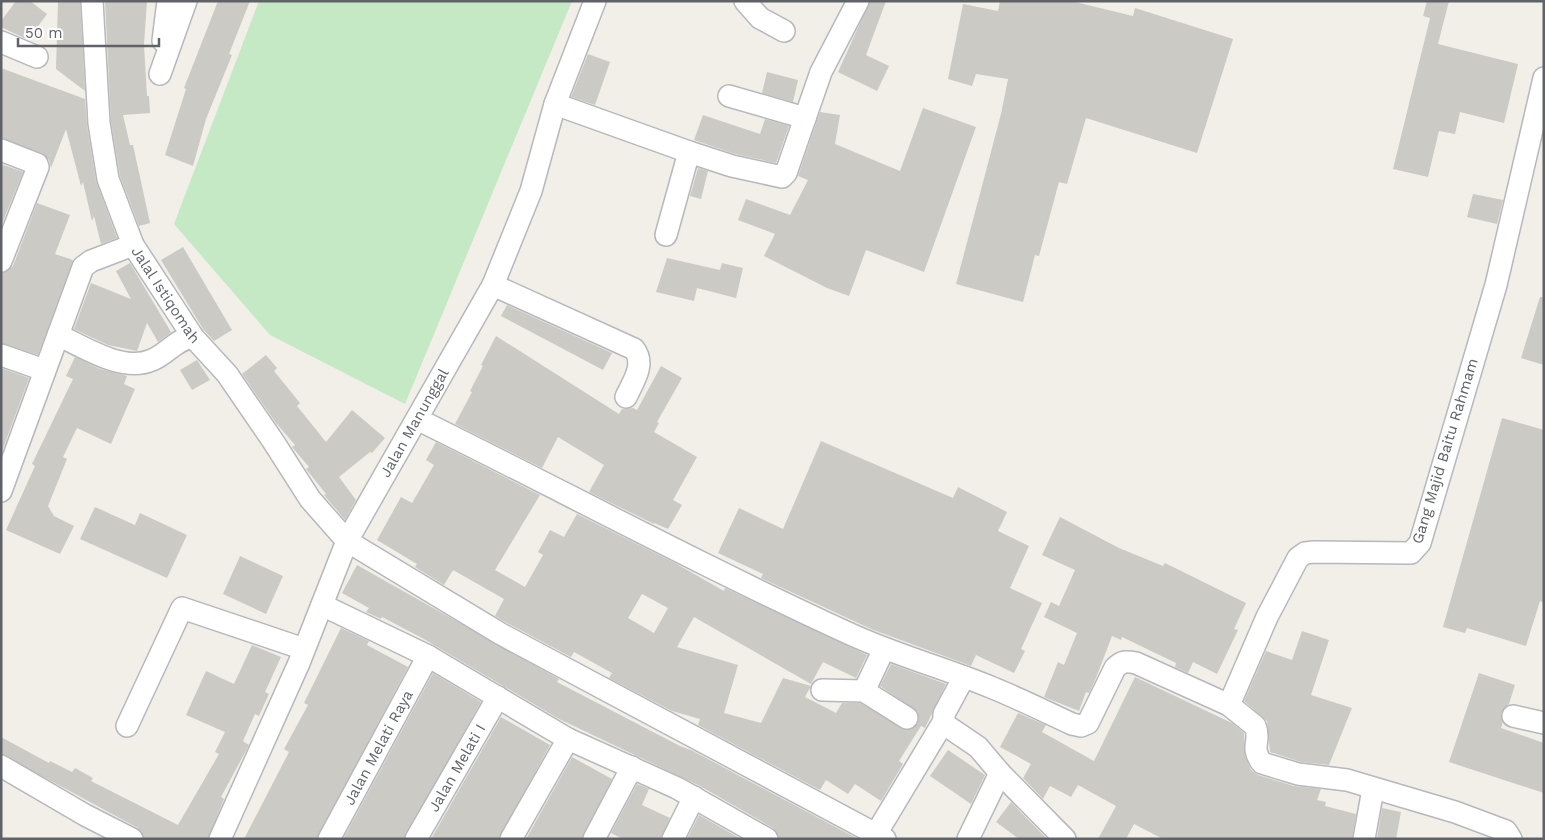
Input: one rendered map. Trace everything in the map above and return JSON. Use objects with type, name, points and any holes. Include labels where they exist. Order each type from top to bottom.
[{"type":"street","name":"Jalal Istiqomah","points":[[92,1],[92,32],[102,141],[108,179],[133,244],[192,337],[227,374],[310,499],[347,541],[501,634],[880,836]]},
{"type":"street","points":[[168,1],[160,74],[186,1]]},
{"type":"street","name":"Jalan Manunggal","points":[[220,839],[304,649],[347,541],[493,285],[531,191],[555,104],[595,1]]},
{"type":"street","points":[[745,1],[760,18],[784,31]]},
{"type":"street","points":[[555,104],[732,166],[782,177],[786,173],[820,72],[858,1]]},
{"type":"street","points":[[1,42],[37,57]]},
{"type":"street","name":"Gang Majid Baitu Rahmam","points":[[1229,705],[1267,617],[1298,558],[1305,553],[1314,552],[1411,553],[1420,543],[1496,285],[1544,78]]},
{"type":"street","points":[[729,96],[805,118]]},
{"type":"street","points":[[1,150],[38,165],[1,261]]},
{"type":"street","points":[[666,235],[689,152]]},
{"type":"street","points":[[1,491],[44,370],[84,267],[91,261],[133,244]]},
{"type":"street","points":[[493,285],[634,349],[639,355],[640,365],[626,397]]},
{"type":"street","points":[[58,335],[105,356],[127,363],[140,364],[154,360],[177,343],[192,337]]},
{"type":"street","points":[[1,355],[44,370]]},
{"type":"street","points":[[418,419],[767,595],[884,649],[964,677],[1081,726],[1088,723],[1115,668],[1120,663],[1126,661],[1229,705],[1256,726],[1258,731],[1254,748],[1262,763],[1298,774],[1347,780],[1485,822],[1506,831],[1511,839]]},
{"type":"street","points":[[322,604],[428,656],[568,739],[632,767],[694,798],[767,839]]},
{"type":"street","points":[[127,726],[182,608],[304,649]]},
{"type":"street","points":[[864,691],[884,649]]},
{"type":"street","name":"Jalan Melati Raya","points":[[329,839],[428,656]]},
{"type":"street","points":[[880,836],[944,721],[944,714],[964,677]]},
{"type":"street","points":[[822,690],[864,691],[907,718]]},
{"type":"street","name":"Jalan Melati I","points":[[416,839],[498,697]]},
{"type":"street","points":[[1513,716],[1544,723]]},
{"type":"street","points":[[944,721],[952,731],[978,748],[1065,839]]},
{"type":"street","points":[[510,839],[568,739]]},
{"type":"street","points":[[1,766],[85,815],[132,839]]},
{"type":"street","points":[[594,839],[632,767]]},
{"type":"street","points":[[968,839],[1000,773]]},
{"type":"street","points":[[1364,839],[1372,789]]},
{"type":"street","points":[[673,839],[694,798]]},
{"type":"green space","points":[[259,1],[572,1],[405,404],[270,335],[174,224]]},
{"type":"building","points":[[16,1],[30,1],[47,14],[28,40],[1,27],[1,21]]},
{"type":"building","points":[[58,1],[80,1],[85,91],[56,69]]},
{"type":"building","points":[[105,1],[147,1],[144,45],[150,113],[123,115],[130,145],[133,145],[150,223],[139,226],[120,176],[111,122]]},
{"type":"building","points":[[218,1],[250,1],[229,54],[232,55],[206,119],[193,166],[165,155],[186,89],[184,88]]},
{"type":"building","points":[[870,1],[886,1],[866,55],[889,66],[877,91],[838,72]]},
{"type":"building","points":[[1000,1],[1071,1],[1133,16],[1135,8],[1233,39],[1197,153],[1086,118],[1067,184],[1059,182],[1039,256],[1035,255],[1023,302],[956,284],[1001,114],[1008,79],[976,74],[972,86],[948,79],[963,4],[998,11]]},
{"type":"building","points":[[1427,1],[1449,1],[1438,44],[1518,64],[1504,123],[1460,112],[1455,134],[1439,131],[1428,177],[1393,169],[1430,18],[1423,16]]},
{"type":"building","points":[[588,54],[610,62],[595,105],[571,97]]},
{"type":"building","points":[[1,68],[85,99],[96,181],[117,238],[101,244],[94,216],[92,221],[83,182],[81,186],[66,129],[51,168],[49,160],[42,153],[1,138]]},
{"type":"building","points":[[767,72],[798,80],[793,102],[762,93]]},
{"type":"building","points":[[923,108],[976,127],[924,272],[866,250],[849,296],[827,288],[764,256],[775,234],[738,220],[746,199],[790,215],[808,180],[798,176],[820,112],[840,115],[835,144],[900,171]]},
{"type":"building","points":[[703,115],[760,134],[765,119],[789,126],[776,163],[735,154],[694,140]]},
{"type":"building","points":[[1,164],[23,172],[1,226]]},
{"type":"building","points":[[698,168],[708,171],[701,199],[690,196]]},
{"type":"building","points":[[1473,194],[1503,200],[1497,224],[1467,217]]},
{"type":"building","points":[[37,203],[70,215],[55,254],[73,260],[38,355],[1,343],[1,273],[8,271],[13,266]]},
{"type":"building","points":[[183,247],[232,330],[214,341],[203,329],[161,260]]},
{"type":"building","points":[[667,258],[720,270],[722,263],[743,268],[736,298],[697,288],[694,301],[656,292]]},
{"type":"building","points":[[130,263],[171,332],[158,342],[147,323],[137,351],[108,345],[74,329],[91,283],[131,299],[116,271]]},
{"type":"building","points":[[1540,297],[1544,297],[1544,365],[1521,358]]},
{"type":"building","points":[[507,305],[612,353],[603,370],[501,316]]},
{"type":"building","points":[[496,336],[619,414],[622,409],[633,408],[637,410],[661,366],[682,378],[657,422],[659,423],[654,432],[697,457],[673,500],[682,505],[668,529],[589,492],[604,465],[558,437],[542,468],[455,424],[472,392],[470,391],[483,366],[481,365]]},
{"type":"building","points":[[266,355],[277,368],[274,371],[300,403],[297,406],[326,442],[352,410],[385,438],[372,453],[370,452],[339,477],[356,500],[345,520],[324,495],[326,494],[306,469],[309,467],[292,447],[295,445],[276,423],[242,374]]},
{"type":"building","points":[[75,357],[100,369],[127,376],[124,384],[135,389],[111,444],[77,428],[63,457],[67,459],[48,506],[54,516],[74,526],[60,554],[6,530],[35,466],[32,464],[73,379],[66,376]]},
{"type":"building","points":[[197,360],[210,380],[192,390],[180,370]]},
{"type":"building","points":[[1,368],[29,378],[1,454]]},
{"type":"building","points":[[1502,418],[1544,430],[1544,603],[1540,601],[1526,646],[1467,628],[1465,633],[1443,627]]},
{"type":"building","points":[[821,441],[953,498],[958,487],[1007,512],[998,531],[1029,546],[1010,588],[1042,603],[1021,649],[1025,651],[1014,673],[976,655],[971,666],[871,629],[761,578],[763,574],[718,553],[739,508],[783,529]]},
{"type":"building","points":[[436,442],[540,495],[495,570],[525,587],[543,555],[538,552],[550,530],[564,537],[577,514],[675,563],[724,591],[725,588],[867,655],[856,678],[823,662],[811,684],[694,617],[677,647],[738,665],[724,713],[761,723],[783,678],[811,686],[805,697],[836,713],[842,703],[860,703],[907,730],[918,724],[918,712],[880,686],[891,664],[946,684],[925,728],[921,726],[899,761],[903,764],[881,801],[855,784],[848,794],[826,780],[820,790],[698,725],[700,719],[672,711],[609,678],[612,673],[574,652],[571,657],[495,616],[504,599],[453,570],[444,585],[415,567],[417,564],[377,540],[401,497],[412,503],[434,465],[426,460]],"holes":[[[642,594],[668,608],[654,633],[628,618]]]},
{"type":"building","points":[[95,507],[135,525],[140,513],[187,535],[167,578],[80,539]]},
{"type":"building","points":[[1060,517],[1119,548],[1163,566],[1165,563],[1246,603],[1234,629],[1238,630],[1217,674],[1193,662],[1188,673],[1175,667],[1176,663],[1122,637],[1121,640],[1112,636],[1096,678],[1089,693],[1086,692],[1079,711],[1044,697],[1058,662],[1064,665],[1077,633],[1044,617],[1051,602],[1059,606],[1075,570],[1042,555]]},
{"type":"building","points":[[240,556],[283,576],[266,614],[223,594]]},
{"type":"building","points":[[357,565],[559,679],[557,682],[691,750],[858,839],[779,839],[773,828],[700,786],[559,719],[422,638],[382,617],[381,619],[366,612],[369,608],[342,593]]},
{"type":"building","points":[[341,628],[369,641],[367,645],[408,667],[317,839],[244,839],[289,752],[284,749],[308,705],[304,703]]},
{"type":"building","points":[[1302,631],[1329,640],[1311,695],[1352,708],[1329,765],[1301,762],[1270,752],[1267,721],[1244,701],[1266,651],[1292,660]]},
{"type":"building","points":[[252,645],[281,657],[265,692],[269,694],[259,716],[255,714],[243,741],[249,745],[221,797],[224,799],[208,839],[144,839],[138,828],[1,754],[1,737],[49,763],[50,761],[72,772],[75,768],[93,778],[91,781],[178,825],[219,754],[215,752],[225,732],[186,715],[206,671],[234,684]]},
{"type":"building","points":[[433,673],[481,702],[404,839],[343,839]]},
{"type":"building","points":[[1479,673],[1515,685],[1509,704],[1501,713],[1503,722],[1501,728],[1544,743],[1544,793],[1449,762]]},
{"type":"building","points":[[1135,677],[1232,723],[1244,733],[1245,756],[1251,770],[1258,775],[1294,786],[1321,789],[1317,800],[1326,802],[1325,806],[1356,814],[1352,839],[1163,839],[1134,824],[1126,839],[1098,839],[1116,806],[1078,785],[1071,797],[1050,786],[1043,799],[1023,778],[1031,764],[1000,747],[1018,713],[1046,725],[1042,732],[1094,761]]},
{"type":"building","points":[[501,717],[550,745],[499,839],[431,839]]},
{"type":"building","points":[[948,750],[985,775],[971,804],[930,776]]},
{"type":"building","points":[[572,757],[612,779],[582,839],[526,839]]},
{"type":"building","points":[[637,784],[649,789],[642,805],[670,818],[661,839],[623,839],[611,833]]},
{"type":"building","points":[[1011,802],[1047,839],[1019,839],[996,822]]},
{"type":"building","points":[[1382,808],[1401,812],[1396,839],[1377,839]]},
{"type":"building","points":[[699,815],[741,839],[687,839]]}]
